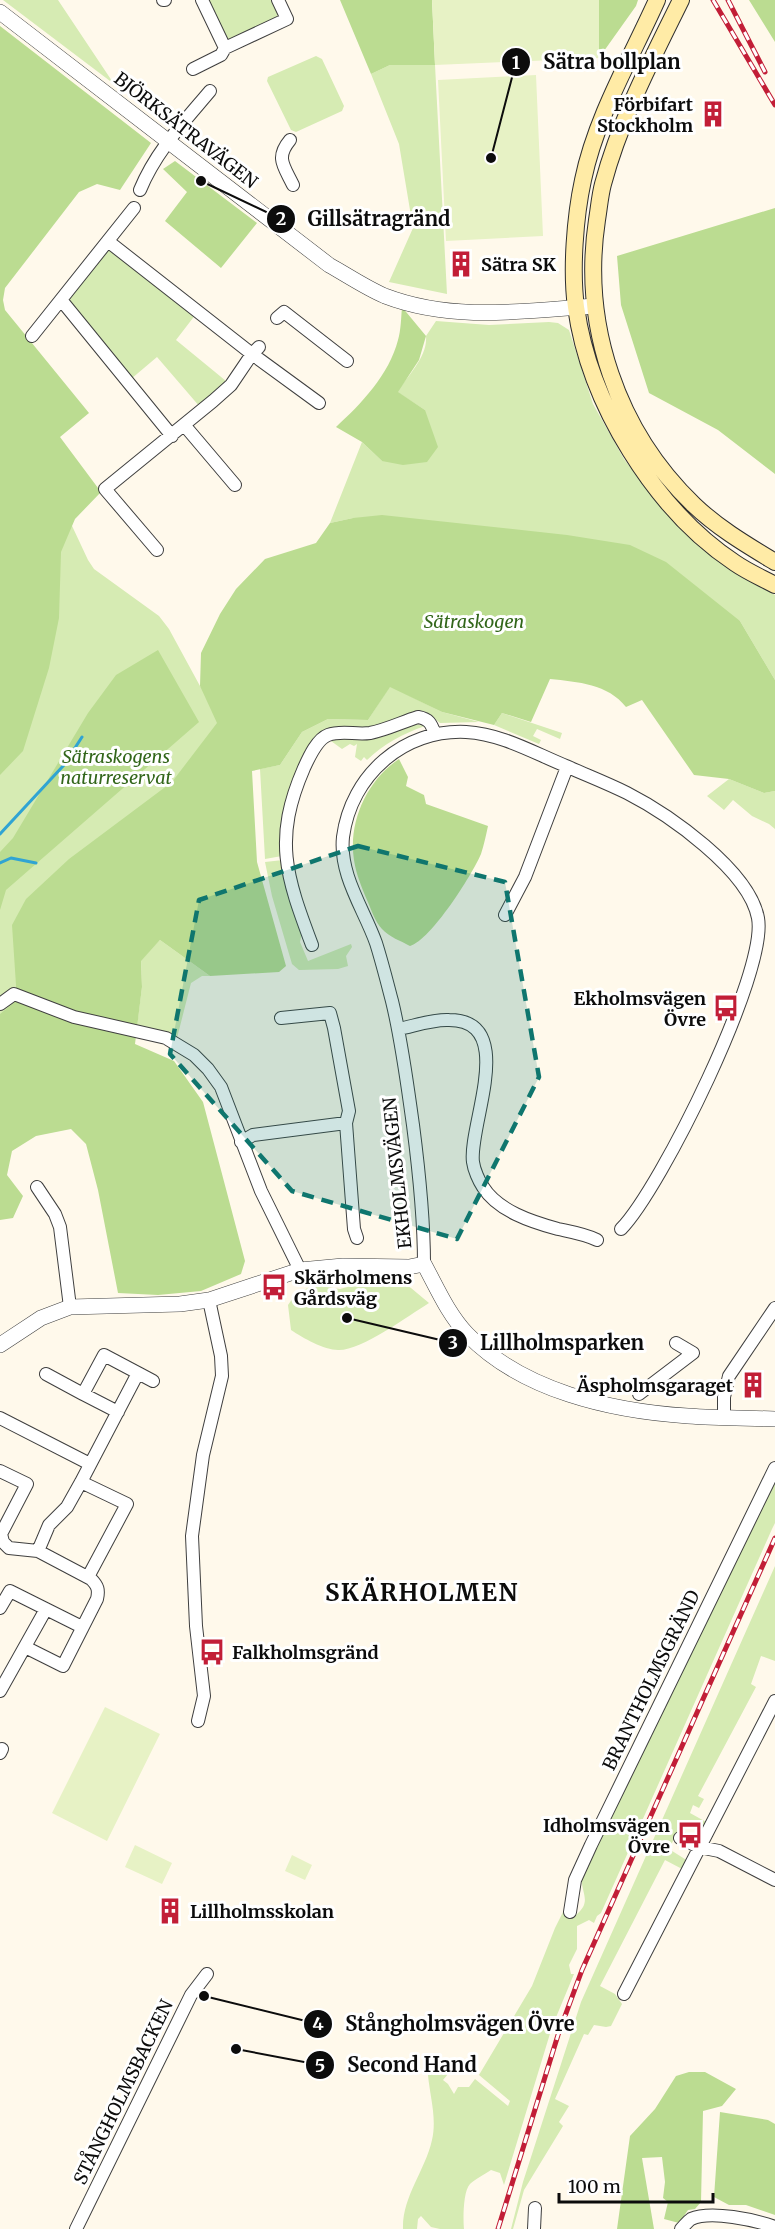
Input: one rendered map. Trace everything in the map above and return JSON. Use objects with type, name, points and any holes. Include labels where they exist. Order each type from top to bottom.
[{"type":"main road","points":[[657,0],[605,113],[583,178],[577,212],[575,246],[576,307],[590,366],[605,405],[630,450],[661,495],[683,520],[735,563],[775,585]]},
{"type":"main road","points":[[681,0],[625,122],[603,185],[593,248],[594,306],[599,334],[617,390],[629,417],[657,463],[683,494],[714,523],[775,562]]},
{"type":"street","points":[[202,0],[225,48]]},
{"type":"street","points":[[193,69],[221,55],[225,48],[287,19],[278,0]]},
{"type":"street","name":"BJÖRKSÄTRAVÄGEN","points":[[0,12],[329,265],[385,296],[445,312],[485,314],[594,306]]},
{"type":"street","points":[[140,190],[149,167],[210,91]]},
{"type":"street","points":[[290,140],[282,150],[281,160],[293,185]]},
{"type":"street","points":[[32,336],[134,208]]},
{"type":"street","points":[[109,242],[256,351],[319,403]]},
{"type":"street","points":[[62,301],[172,436]]},
{"type":"street","points":[[277,318],[284,312],[347,361]]},
{"type":"street","points":[[157,550],[105,489],[185,426],[231,384],[256,351]]},
{"type":"street","points":[[185,426],[235,485]]},
{"type":"street","points":[[312,945],[293,896],[287,868],[286,842],[286,824],[292,795],[308,759],[321,740],[329,734],[369,733],[418,717],[426,718],[431,723],[435,734]]},
{"type":"street","name":"EKHOLMSVÄGEN","points":[[621,1229],[634,1216],[679,1138],[730,1030],[756,954],[759,935],[758,915],[744,885],[727,866],[678,824],[626,793],[494,736],[469,732],[435,734],[406,744],[369,774],[348,813],[343,839],[343,854],[349,880],[375,941],[399,1029],[418,1168],[424,1264],[444,1302],[466,1333],[492,1357],[520,1374],[572,1394],[628,1409],[687,1416],[775,1419]]},
{"type":"street","points":[[505,915],[525,877],[567,767]]},
{"type":"street","points":[[0,1004],[14,994],[74,1017],[151,1033],[181,1046],[208,1069],[221,1087],[261,1191],[300,1270]]},
{"type":"street","points":[[281,1018],[330,1013],[349,1112],[346,1123],[354,1229],[357,1238]]},
{"type":"street","points":[[399,1029],[448,1020],[463,1022],[473,1027],[479,1034],[486,1053],[487,1073],[473,1162],[483,1187],[493,1201],[515,1213],[557,1229],[586,1234],[597,1240]]},
{"type":"street","points":[[241,1142],[253,1135],[346,1123]]},
{"type":"street","points":[[37,1187],[60,1227],[70,1307]]},
{"type":"street","points":[[1,1342],[41,1318],[70,1307],[180,1305],[209,1300],[300,1270],[343,1266],[410,1267],[424,1264]]},
{"type":"street","points":[[198,1721],[204,1696],[196,1626],[192,1536],[203,1455],[222,1376],[221,1356],[209,1300]]},
{"type":"street","points":[[724,1418],[724,1397],[729,1376],[775,1308]]},
{"type":"street","points":[[639,1394],[693,1353],[676,1342]]},
{"type":"street","points":[[83,1394],[104,1355],[153,1381]]},
{"type":"street","points":[[38,1551],[49,1525],[67,1507],[138,1373]]},
{"type":"street","points":[[46,1374],[118,1412]]},
{"type":"street","points":[[0,1418],[90,1464]]},
{"type":"street","name":"BRANTHOLMSGRÄND","points":[[570,1912],[575,1880],[587,1854],[775,1468]]},
{"type":"street","points":[[0,1471],[27,1484],[5,1513],[1,1534],[3,1542],[9,1548],[38,1551],[88,1577],[97,1584],[99,1592],[63,1666],[25,1647]]},
{"type":"street","points":[[81,1482],[127,1504],[88,1577]]},
{"type":"street","points":[[0,1608],[10,1591],[82,1627]]},
{"type":"street","points":[[1,1688],[46,1609]]},
{"type":"street","points":[[624,1994],[775,1701]]},
{"type":"street","points":[[680,1838],[699,1848],[718,1851],[775,1880]]},
{"type":"street","name":"STÅNGHOLMSBACKEN","points":[[76,2229],[191,1995],[207,1974]]},
{"type":"street","points":[[534,2208],[534,2229]]},
{"type":"street","points":[[681,2229],[690,2220],[710,2216],[745,2220],[775,2227]]},
{"type":"highlighted area","points":[[358,846],[505,882],[539,1077],[457,1239],[292,1191],[170,1054],[199,900]]},
{"type":"green space","points":[[3,0],[58,0],[114,84]]},
{"type":"green space","points":[[209,0],[274,0],[279,11],[277,18],[232,40],[226,38]]},
{"type":"green space","points":[[340,0],[432,0],[435,65],[390,65],[371,74]]},
{"type":"green space","points":[[432,0],[599,0],[599,58],[435,65]]},
{"type":"green space","points":[[599,0],[638,0],[599,58]]},
{"type":"green space","points":[[749,0],[775,0],[775,42]]},
{"type":"green space","points":[[0,26],[151,143],[120,190],[97,184],[79,192],[5,288],[3,300],[5,310],[89,413],[60,437],[101,492],[75,519],[61,552],[59,618],[49,668],[23,751],[0,775]]},
{"type":"green space","points":[[316,56],[322,59],[344,106],[342,111],[296,132],[291,130],[267,81],[268,77]]},
{"type":"green space","points":[[390,65],[435,65],[447,294],[389,282],[413,228],[399,144],[371,74]]},
{"type":"green space","points":[[536,75],[543,236],[446,241],[438,80]]},
{"type":"green space","points":[[175,161],[257,223],[221,268],[165,221],[187,192],[163,169]]},
{"type":"green space","points":[[775,208],[775,474],[718,430],[649,393],[621,305],[617,256]]},
{"type":"green space","points":[[107,250],[112,250],[196,314],[176,340],[226,381],[200,407],[157,357],[131,379],[68,299]]},
{"type":"green space","points":[[402,307],[426,336],[419,360],[398,392],[425,410],[438,447],[427,462],[403,465],[382,461],[362,442],[336,427],[364,399],[388,365],[399,336]]},
{"type":"green space","points":[[436,321],[489,325],[549,322],[558,323],[569,330],[593,404],[624,459],[664,511],[720,562],[775,595],[775,680],[740,621],[353,518],[330,523],[362,442],[382,461],[425,410],[397,392],[421,358],[426,336]]},
{"type":"green space","name":"Sätraskogens naturreservat","points":[[0,372],[88,560],[94,569],[159,616],[169,629],[200,686],[225,716],[0,1142]]},
{"type":"green space","name":"Sätraskogen","points":[[382,515],[567,535],[630,545],[666,562],[740,621],[775,680],[775,791],[764,793],[729,779],[694,775],[642,700],[626,707],[610,693],[592,685],[571,681],[550,679],[531,722],[502,713],[494,725],[442,712],[390,687],[368,720],[328,719],[302,732],[280,765],[252,771],[257,862],[286,966],[279,972],[210,976],[160,940],[141,961],[142,987],[135,1044],[174,1061],[203,1102],[245,1261],[241,1274],[201,1291],[158,1295],[118,1293],[98,1190],[86,1144],[71,1129],[36,1136],[12,1151],[7,1175],[23,1196],[13,1218],[0,1220],[0,1014],[17,1000],[12,925],[26,899],[69,859],[172,782],[217,723],[200,686],[201,653],[220,614],[236,589],[265,559],[316,543],[330,523]]},
{"type":"green space","points":[[158,650],[199,722],[6,890],[0,910],[0,852],[13,838],[88,713],[116,675]]},
{"type":"green space","points":[[390,686],[442,712],[479,722],[440,723],[426,712],[418,710],[368,729],[312,743],[282,856],[265,859],[260,769],[280,765],[302,732],[328,719],[368,720]]},
{"type":"green space","points":[[502,713],[562,733],[560,739],[537,729],[533,736],[541,740],[539,744],[494,725]]},
{"type":"green space","points":[[415,724],[425,726],[394,740],[367,760],[364,757],[361,761],[355,757],[357,744],[354,746],[350,744],[342,749],[331,741],[340,738],[371,738]]},
{"type":"green space","points":[[399,759],[408,777],[406,786],[424,795],[426,804],[488,826],[481,854],[460,891],[429,932],[410,946],[388,934],[377,923],[358,876],[353,846],[354,831],[362,803],[378,778]]},
{"type":"green space","points":[[729,779],[764,793],[775,791],[775,829],[752,816],[733,800],[724,810],[707,796]]},
{"type":"green space","points":[[283,860],[302,933],[300,942],[308,961],[351,944],[352,947],[346,956],[348,966],[338,969],[299,970],[292,964],[272,896],[265,862]]},
{"type":"green space","points":[[160,940],[210,976],[202,976],[191,983],[177,1038],[137,1026],[142,987],[141,960]]},
{"type":"green space","points":[[391,1275],[429,1303],[384,1332],[348,1349],[326,1348],[291,1330],[288,1305],[295,1295],[313,1285],[340,1289]]},
{"type":"green space","points":[[775,1481],[775,1523],[601,1913],[594,1923],[589,1920],[577,1926],[577,1949],[569,1965],[571,1974],[574,1974],[552,2027],[504,2185],[500,2173],[491,2170],[470,2184],[465,2199],[464,2229],[431,2227],[421,2216],[418,2219],[417,2229],[403,2229],[406,2206],[432,2140],[433,2116],[428,2075],[430,2073],[448,2074],[443,2080],[454,2094],[458,2087],[469,2087],[475,2079],[508,2106],[510,2101],[479,2075],[532,1986],[563,1912],[576,1915],[584,1905],[582,1876]]},
{"type":"green space","points":[[775,1566],[775,1661],[761,1656],[751,1684],[756,1687],[698,1796],[704,1799],[699,1808],[693,1805],[690,1813],[708,1823],[703,1833],[682,1823],[669,1849],[688,1861],[684,1870],[665,1860],[600,1986],[615,1994],[622,2004],[611,2026],[594,2025],[588,2035],[584,2034],[555,2099],[569,2106],[559,2122],[563,2126],[524,2190],[513,2229],[511,2229],[523,2182],[581,2002]]},
{"type":"green space","points":[[105,1707],[160,1734],[107,1841],[52,1813]]},
{"type":"green space","points":[[135,1845],[172,1863],[162,1884],[125,1867]]},
{"type":"green space","points":[[292,1855],[312,1865],[305,1880],[285,1871]]},
{"type":"green space","points":[[689,2072],[705,2072],[736,2089],[722,2106],[703,2111],[701,2202],[695,2209],[688,2210],[679,2223],[664,2219],[668,2202],[663,2198],[665,2182],[662,2157],[642,2158],[654,2229],[617,2229],[630,2136],[655,2109],[676,2076]]},
{"type":"green space","points":[[720,2112],[768,2120],[775,2124],[775,2215],[746,2205],[729,2205],[714,2197]]},
{"type":"waterway","points":[[0,834],[64,765],[82,737]]},
{"type":"waterway","points":[[0,863],[11,858],[36,863]]},
{"type":"railway","points":[[713,0],[775,105]]},
{"type":"railway","points":[[728,0],[765,72]]},
{"type":"railway","points":[[498,2229],[558,2035],[582,1970],[775,1538]]},
{"type":"place","name":"Förbifart Stockholm","points":[[713,114]]},
{"type":"place","name":"Sätra bollplan","points":[[491,158]]},
{"type":"place","name":"Gillsätragränd","points":[[201,181]]},
{"type":"place","name":"Sätra SK","points":[[461,264]]},
{"type":"place","name":"Ekholmsvägen Övre","points":[[726,1008]]},
{"type":"place","name":"Skärholmens Gårdsväg","points":[[274,1287]]},
{"type":"place","name":"Lillholmsparken","points":[[347,1318]]},
{"type":"place","name":"Äspholmsgaraget","points":[[753,1385]]},
{"type":"place","name":"Falkholmsgränd","points":[[212,1652]]},
{"type":"place","name":"Idholmsvägen Övre","points":[[690,1835]]},
{"type":"place","name":"Lillholmsskolan","points":[[170,1911]]},
{"type":"place","name":"Stångholmsvägen Övre","points":[[204,1996]]},
{"type":"place","name":"Second Hand","points":[[236,2049]]},
{"type":"district","name":"SKÄRHOLMEN","points":[[422,1592]]}]
